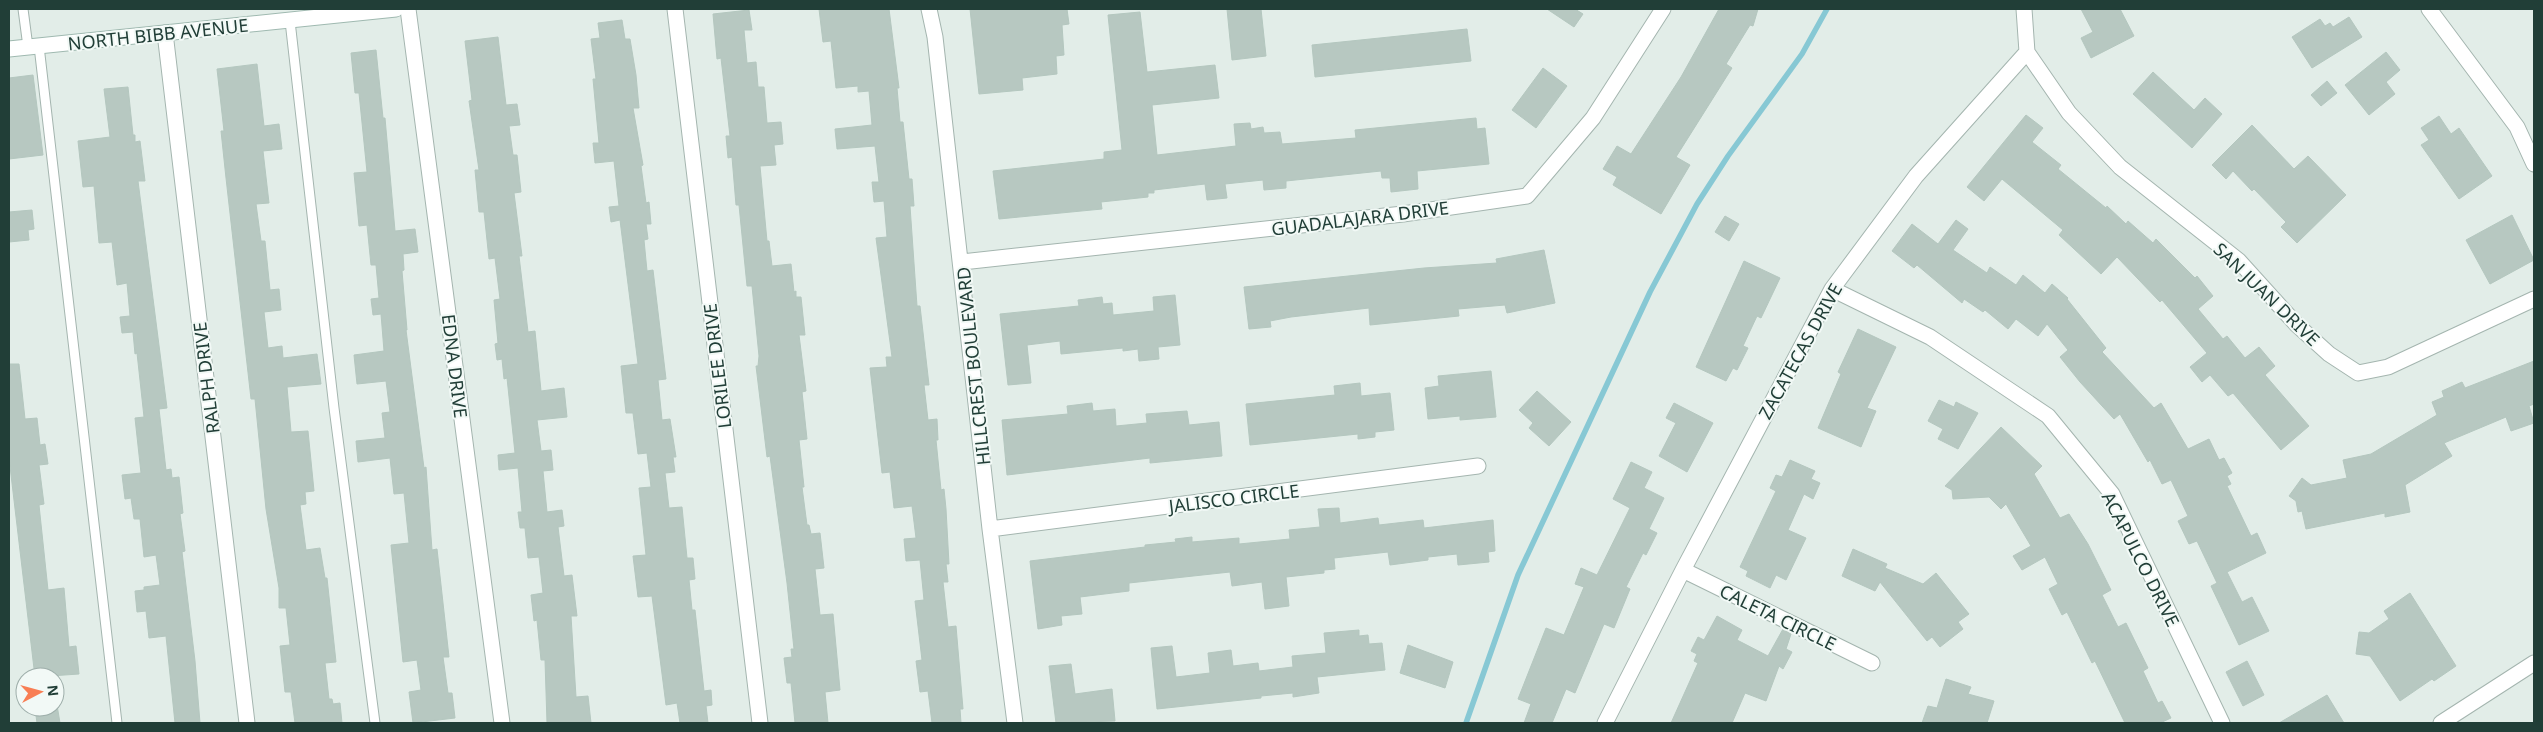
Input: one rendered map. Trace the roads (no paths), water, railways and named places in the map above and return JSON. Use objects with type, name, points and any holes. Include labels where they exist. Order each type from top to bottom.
[{"type":"street","name":"NORTH BIBB AVENUE","points":[[9,49],[396,9]]},
{"type":"street","name":"EDNA DRIVE","points":[[408,9],[502,723]]},
{"type":"street","name":"LORILEE DRIVE","points":[[675,9],[760,723]]},
{"type":"street","name":"HILLCREST BOULEVARD","points":[[929,9],[935,37],[962,262],[990,529],[1015,723]]},
{"type":"street","name":"GUADALAJARA DRIVE","points":[[962,262],[1403,214],[1528,196],[1593,118],[1664,9]]},
{"type":"street","points":[[2024,9],[2027,52]]},
{"type":"street","points":[[2429,9],[2517,127],[2534,164]]},
{"type":"street","name":"RALPH DRIVE","points":[[164,33],[247,723]]},
{"type":"street","name":"ZACATECAS DRIVE","points":[[1604,723],[1832,289],[1916,176],[2027,52]]},
{"type":"street","name":"SAN JUAN DRIVE","points":[[2027,52],[2069,113],[2120,167],[2239,261],[2297,325],[2329,354],[2358,373],[2388,367],[2534,299]]},
{"type":"street","name":"ACAPULCO DRIVE","points":[[1832,289],[1930,337],[2048,416],[2112,494],[2222,723]]},
{"type":"street","name":"JALISCO CIRCLE","points":[[990,529],[1478,466]]},
{"type":"street","name":"CALETA CIRCLE","points":[[1683,570],[1872,663]]},
{"type":"street","points":[[2441,723],[2534,663]]},
{"type":"lane","points":[[23,9],[33,46],[118,723]]},
{"type":"lane","points":[[290,21],[334,408],[375,723]]},
{"type":"waterway","points":[[1466,723],[1518,575],[1650,292],[1697,204],[1728,156],[1802,54],[1827,9]]}]
